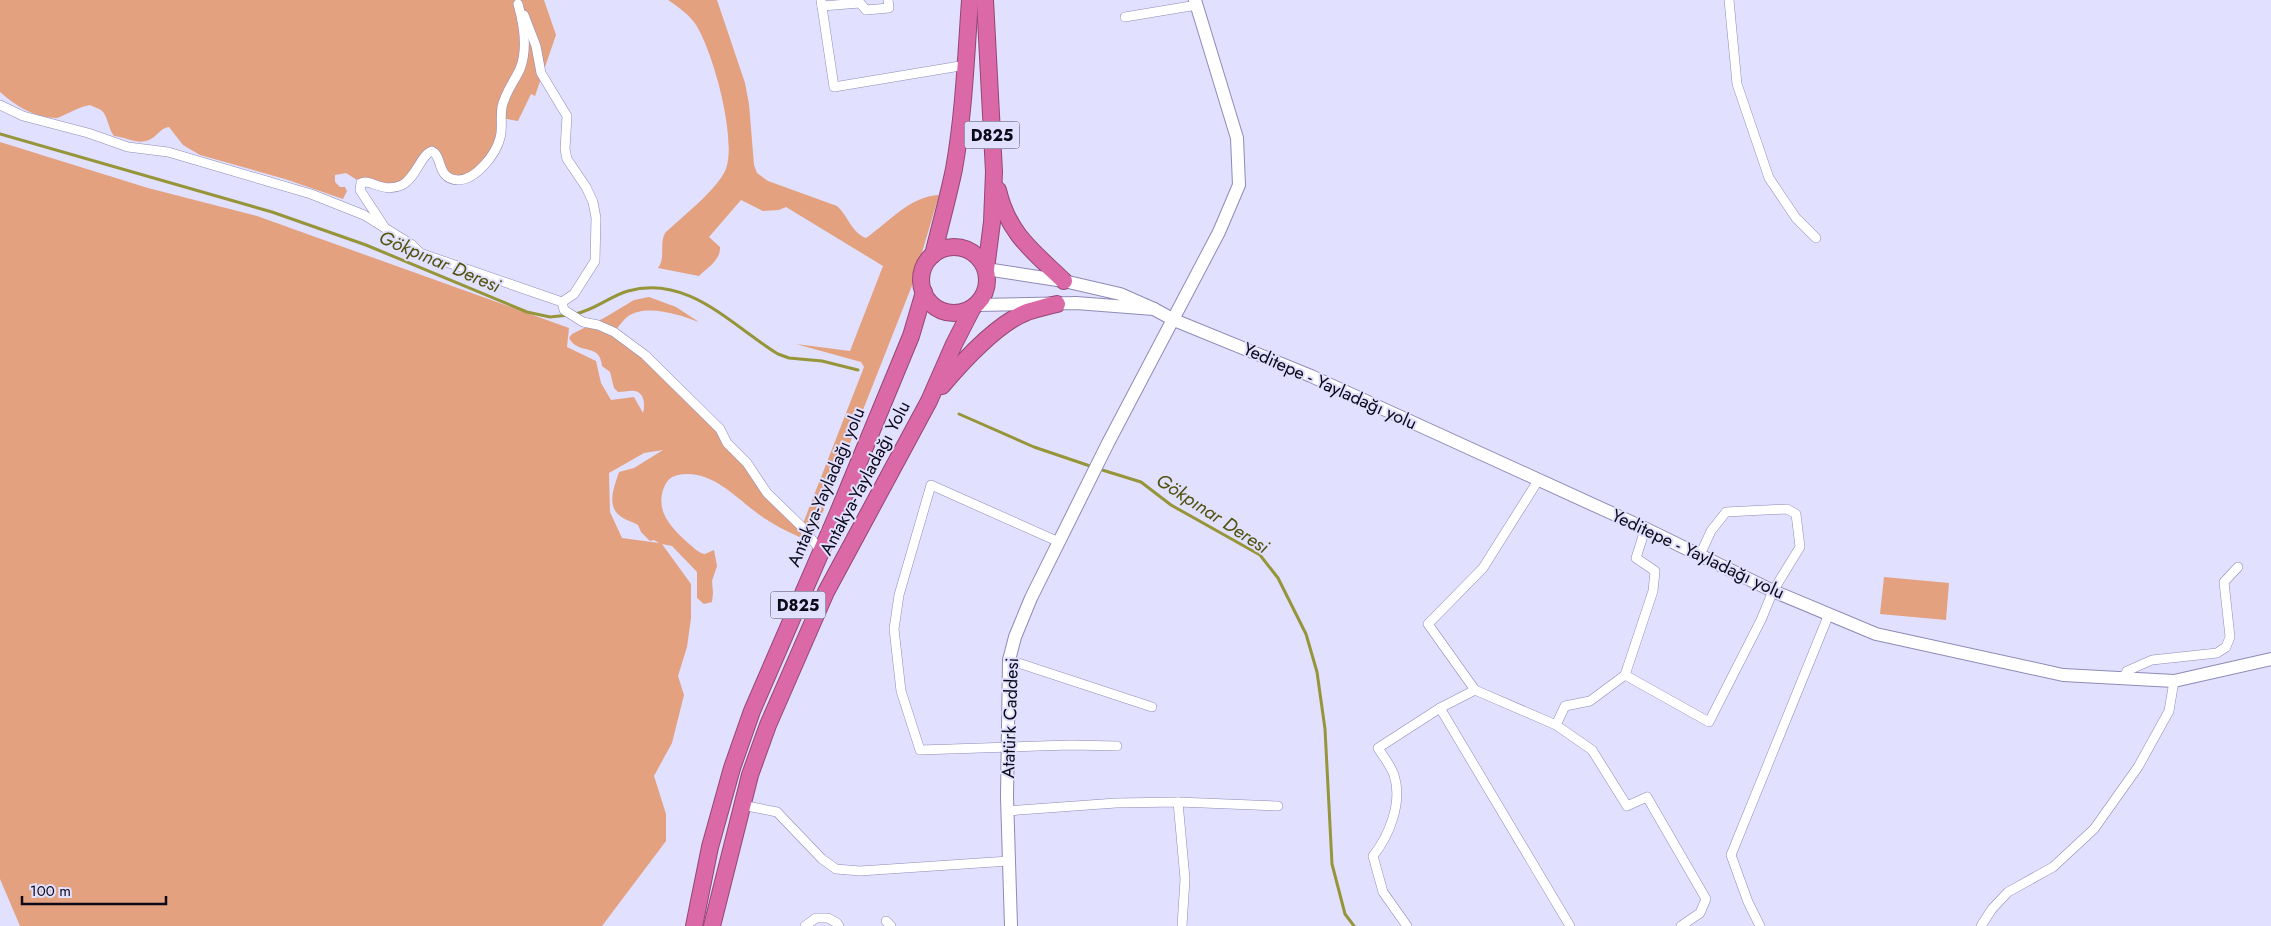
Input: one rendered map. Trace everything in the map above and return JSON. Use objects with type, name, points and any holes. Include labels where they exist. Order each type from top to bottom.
[{"type":"highway","name":"D825","points":[[933,255],[954,168],[966,65],[970,0]]},
{"type":"highway","name":"D825","points":[[985,0],[994,172],[992,222],[986,269]]},
{"type":"highway","points":[[994,172],[1001,203],[1018,235],[1034,254],[1064,281]]},
{"type":"highway","points":[[948,247],[965,248],[979,258],[986,269],[987,283],[985,292],[974,306],[964,311],[945,311],[936,307],[924,292],[923,272],[926,263],[933,255],[948,247]]},
{"type":"highway","name":"Antakya-Yayladağı yolu","points":[[694,926],[710,847],[735,759],[752,711],[911,336],[924,292]]},
{"type":"highway","points":[[929,401],[962,361],[1005,325],[1025,313],[1057,304]]},
{"type":"highway","name":"Antakya-Yayladağı Yolu","points":[[712,926],[742,806],[768,725],[826,592],[929,401],[954,344],[974,306]]},
{"type":"main road","name":"Atatürk Caddesi","points":[[1011,926],[1007,811],[1009,660],[1023,618],[1059,542],[1108,443],[1219,232],[1239,185],[1236,138],[1196,3]]},
{"type":"main road","name":"Yeditepe - Yayladağı yolu","points":[[986,269],[1064,281],[1120,294],[1174,320],[1311,376],[1539,479],[1773,591],[1876,634],[2063,675],[2174,681],[2271,659]]},
{"type":"main road","name":"Yeditepe - Yayladağı yolu","points":[[974,306],[1076,303],[1154,309]]},
{"type":"street","points":[[888,0],[889,8],[866,10],[860,3],[822,3],[834,87],[966,65]]},
{"type":"street","points":[[1729,0],[1738,84],[1769,178],[1796,218],[1816,238]]},
{"type":"street","points":[[387,230],[361,192],[361,183],[366,181],[385,189],[402,186],[414,174],[427,153],[432,151],[436,153],[443,172],[453,179],[463,179],[480,168],[495,149],[501,134],[502,107],[522,61],[524,32],[517,2]]},
{"type":"street","points":[[517,2],[534,35],[541,74],[566,112],[568,123],[566,156],[586,187],[593,202],[596,218],[595,261],[574,294],[563,306]]},
{"type":"street","points":[[1125,17],[1196,3]]},
{"type":"street","points":[[0,105],[23,116],[128,147],[168,152],[301,191],[353,210],[411,244],[420,253],[563,306],[583,322],[598,324],[614,332],[656,363],[720,430],[727,443],[747,463],[767,493],[802,527],[821,551]]},
{"type":"street","points":[[1539,479],[1483,568],[1428,624],[1475,690],[1556,725],[1592,750],[1627,806],[1647,797],[1706,899],[1700,913],[1681,926]]},
{"type":"street","points":[[1059,542],[931,485],[899,595],[894,629],[900,691],[920,750],[1008,749],[1070,745],[1117,746]]},
{"type":"street","points":[[1625,675],[1709,722],[1761,620],[1773,591],[1800,547],[1796,514],[1787,509],[1726,512],[1711,531],[1700,555]]},
{"type":"street","points":[[1556,725],[1565,706],[1590,701],[1625,675],[1653,591],[1655,571],[1636,558],[1643,536],[1642,527]]},
{"type":"street","points":[[2123,678],[2127,671],[2152,660],[2217,652],[2226,647],[2230,637],[2224,582],[2238,568]]},
{"type":"street","points":[[1760,926],[1748,902],[1731,855],[1829,614]]},
{"type":"street","points":[[1009,660],[1152,707]]},
{"type":"street","points":[[1981,926],[1992,909],[2008,892],[2052,867],[2094,829],[2138,767],[2169,711],[2174,681]]},
{"type":"street","points":[[1407,926],[1383,892],[1373,856],[1384,842],[1396,808],[1394,775],[1378,748],[1440,708],[1475,690]]},
{"type":"street","points":[[1440,708],[1570,926]]},
{"type":"street","points":[[1178,802],[1185,879],[1182,926]]},
{"type":"street","points":[[1007,811],[1116,803],[1178,802],[1278,806]]},
{"type":"street","points":[[742,806],[777,812],[806,844],[836,869],[869,871],[1009,861]]},
{"type":"street","points":[[805,926],[816,918],[828,918],[837,923],[838,926]]},
{"type":"shaded area","points":[[0,0],[544,0],[556,35],[535,96],[531,94],[518,121],[501,118],[501,134],[480,168],[453,179],[435,152],[401,185],[357,180],[346,173],[335,175],[335,182],[340,187],[345,187],[347,191],[343,199],[285,179],[200,155],[183,145],[169,127],[163,129],[149,140],[140,142],[114,136],[103,112],[90,105],[57,118],[41,116],[19,106],[0,92]]},
{"type":"shaded area","points":[[668,0],[717,0],[745,83],[749,104],[754,165],[757,173],[768,181],[837,206],[857,232],[866,238],[909,205],[928,196],[939,195],[913,283],[811,542],[770,522],[714,481],[703,476],[691,474],[678,475],[670,479],[664,487],[661,498],[662,506],[671,525],[698,551],[705,554],[714,550],[717,566],[712,581],[712,602],[704,604],[697,598],[697,572],[672,546],[662,544],[691,584],[691,618],[687,647],[678,676],[684,695],[672,743],[654,776],[666,814],[666,841],[602,926],[20,926],[0,879],[0,142],[148,188],[257,216],[569,328],[567,347],[596,361],[601,383],[611,400],[634,397],[643,413],[644,403],[641,394],[633,391],[618,392],[614,388],[610,372],[602,366],[597,354],[578,347],[569,338],[572,334],[634,300],[649,297],[676,307],[699,322],[663,312],[644,311],[627,317],[614,332],[684,392],[756,478],[802,526],[864,367],[861,362],[796,344],[850,351],[883,266],[786,207],[779,210],[763,211],[741,200],[709,237],[720,247],[720,252],[713,263],[699,276],[658,268],[662,260],[662,242],[665,233],[697,205],[724,173],[728,160],[729,141],[722,96],[709,52],[694,22]],"holes":[[[663,450],[634,468],[619,472],[612,497],[614,509],[617,514],[638,525],[641,532],[650,541],[654,540],[659,543],[622,538],[610,512],[609,473],[644,453]]]},
{"type":"shaded area","points":[[1884,577],[1949,583],[1946,620],[1880,614]]},
{"type":"waterway","name":"Gökpınar Deresi","points":[[0,134],[272,212],[366,245],[527,312],[550,317],[569,315]]},
{"type":"waterway","name":"Gökpınar Deresi","points":[[575,314],[628,291],[650,288],[670,290],[690,296],[708,306],[778,354],[789,358],[822,361],[858,370]]},
{"type":"waterway","name":"Gökpınar Deresi","points":[[959,414],[1034,447],[1093,467]]},
{"type":"waterway","name":"Gökpınar Deresi","points":[[1099,469],[1141,482],[1171,505],[1260,555],[1278,578],[1306,634],[1317,672],[1325,729],[1332,864],[1345,914],[1354,926]]}]
